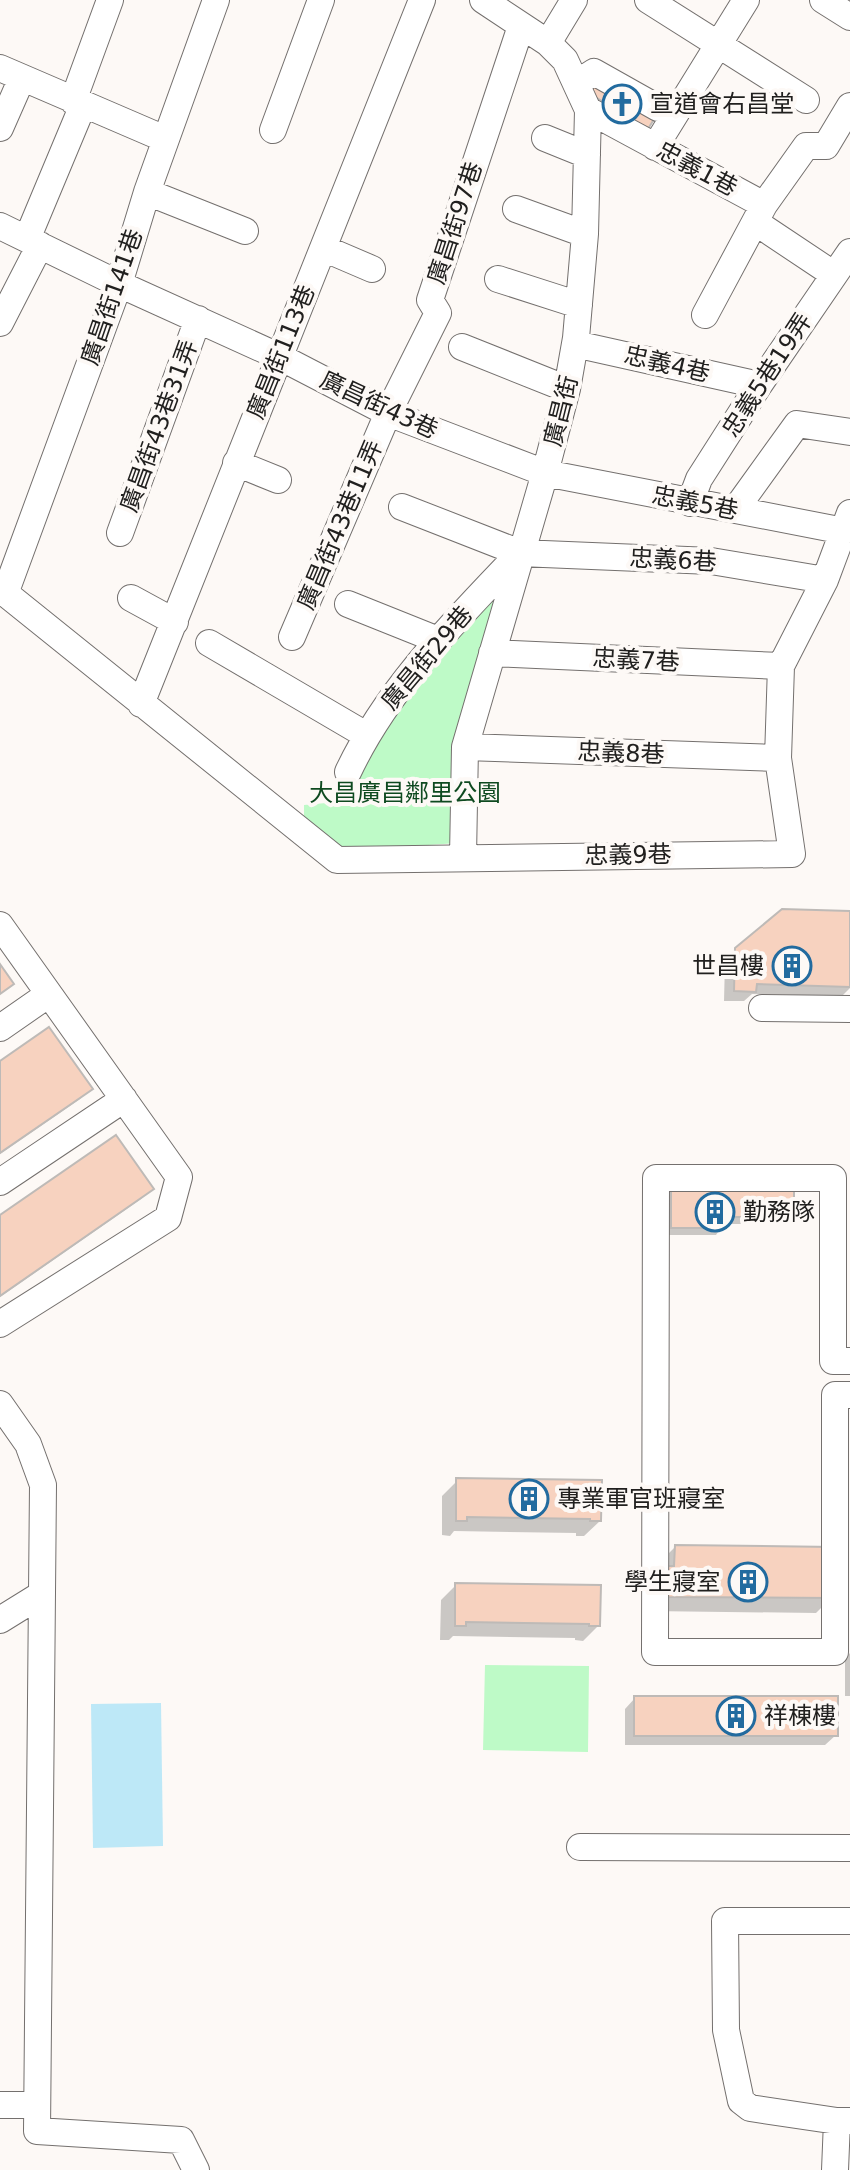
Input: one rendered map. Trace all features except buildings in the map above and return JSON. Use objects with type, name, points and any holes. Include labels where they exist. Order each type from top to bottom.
[{"type":"street","points":[[0,323],[34,242],[110,0]]},
{"type":"street","name":"廣昌街141巷","points":[[3,591],[119,284],[165,139],[216,0]]},
{"type":"street","points":[[273,130],[321,0]]},
{"type":"street","name":"廣昌街113巷","points":[[141,704],[422,0]]},
{"type":"street","name":"廣昌街","points":[[463,857],[465,747],[545,473],[567,389],[575,344],[585,234],[587,155],[588,110],[565,60],[548,43],[483,0]]},
{"type":"street","points":[[548,43],[574,0]]},
{"type":"street","points":[[648,0],[806,100]]},
{"type":"street","points":[[655,147],[746,0]]},
{"type":"street","points":[[823,0],[850,17]]},
{"type":"street","name":"廣昌街97巷","points":[[388,413],[438,313],[430,300],[521,26]]},
{"type":"street","name":"忠義1巷","points":[[577,83],[594,72],[658,108]]},
{"type":"street","points":[[0,128],[11,73],[165,139]]},
{"type":"street","points":[[705,315],[760,213],[806,146],[826,146],[850,106]]},
{"type":"street","name":"忠義1巷","points":[[588,110],[655,147],[760,213],[833,274]]},
{"type":"street","points":[[545,138],[587,155]]},
{"type":"street","points":[[147,192],[245,231]]},
{"type":"street","points":[[516,209],[585,234]]},
{"type":"street","name":"廣昌街43巷","points":[[0,226],[280,357],[388,413],[545,473]]},
{"type":"street","points":[[323,248],[372,269]]},
{"type":"street","name":"忠義5巷19弄","points":[[690,503],[699,479],[850,252]]},
{"type":"street","points":[[498,279],[579,305]]},
{"type":"street","name":"廣昌街43巷31弄","points":[[120,533],[198,319]]},
{"type":"street","name":"忠義4巷","points":[[575,344],[759,385]]},
{"type":"street","points":[[462,347],[567,389]]},
{"type":"street","name":"廣昌街43巷11弄","points":[[292,637],[388,413]]},
{"type":"street","points":[[735,510],[797,424],[850,432]]},
{"type":"street","points":[[236,463],[278,480]]},
{"type":"street","name":"忠義5巷","points":[[545,473],[690,503],[847,522]]},
{"type":"street","name":"忠義6巷","points":[[402,507],[520,553],[711,561],[825,580]]},
{"type":"street","points":[[778,758],[781,666],[825,580],[847,522]]},
{"type":"street","name":"廣昌街29巷","points":[[348,772],[366,735],[438,640],[520,553]]},
{"type":"street","name":"忠義9巷","points":[[3,591],[337,860],[792,854],[778,758]]},
{"type":"street","points":[[131,598],[175,622]]},
{"type":"street","points":[[348,604],[438,640]]},
{"type":"street","points":[[209,643],[366,735]]},
{"type":"street","name":"忠義7巷","points":[[492,653],[781,666]]},
{"type":"street","name":"忠義8巷","points":[[465,747],[778,758]]},
{"type":"street","points":[[0,925],[179,1177],[168,1218],[0,1324]]},
{"type":"street","points":[[0,1028],[49,994]]},
{"type":"street","points":[[762,1008],[850,1009]]},
{"type":"street","points":[[0,1182],[124,1099]]},
{"type":"street","points":[[850,1361],[833,1361],[833,1178],[656,1178],[655,1652],[835,1652],[835,1395],[850,1395]]},
{"type":"street","points":[[0,1404],[28,1444],[43,1485],[37,2131],[181,2140],[196,2170]]},
{"type":"street","points":[[0,1620],[42,1594]]},
{"type":"street","points":[[580,1847],[850,1848]]},
{"type":"street","points":[[835,2170],[844,2121],[750,2108],[741,2101],[726,2030],[725,1921],[850,1921]]},
{"type":"street","points":[[0,2105],[37,2105]]},
{"type":"green space","name":"大昌廣昌鄰里公園","points":[[508,574],[458,843],[339,851],[304,824],[304,805],[337,802],[435,651]]},
{"type":"green space","points":[[485,1665],[589,1666],[588,1752],[483,1750]]},
{"type":"water","points":[[161,1703],[163,1846],[93,1848],[91,1704]]},
{"type":"place","name":"宣道會右昌堂","points":[[622,104]]},
{"type":"place","name":"世昌樓","points":[[792,966]]},
{"type":"place","name":"勤務隊","points":[[715,1212]]},
{"type":"place","name":"專業軍官班寢室","points":[[529,1499]]},
{"type":"place","name":"學生寢室","points":[[748,1582]]},
{"type":"place","name":"祥棟樓","points":[[736,1716]]}]
